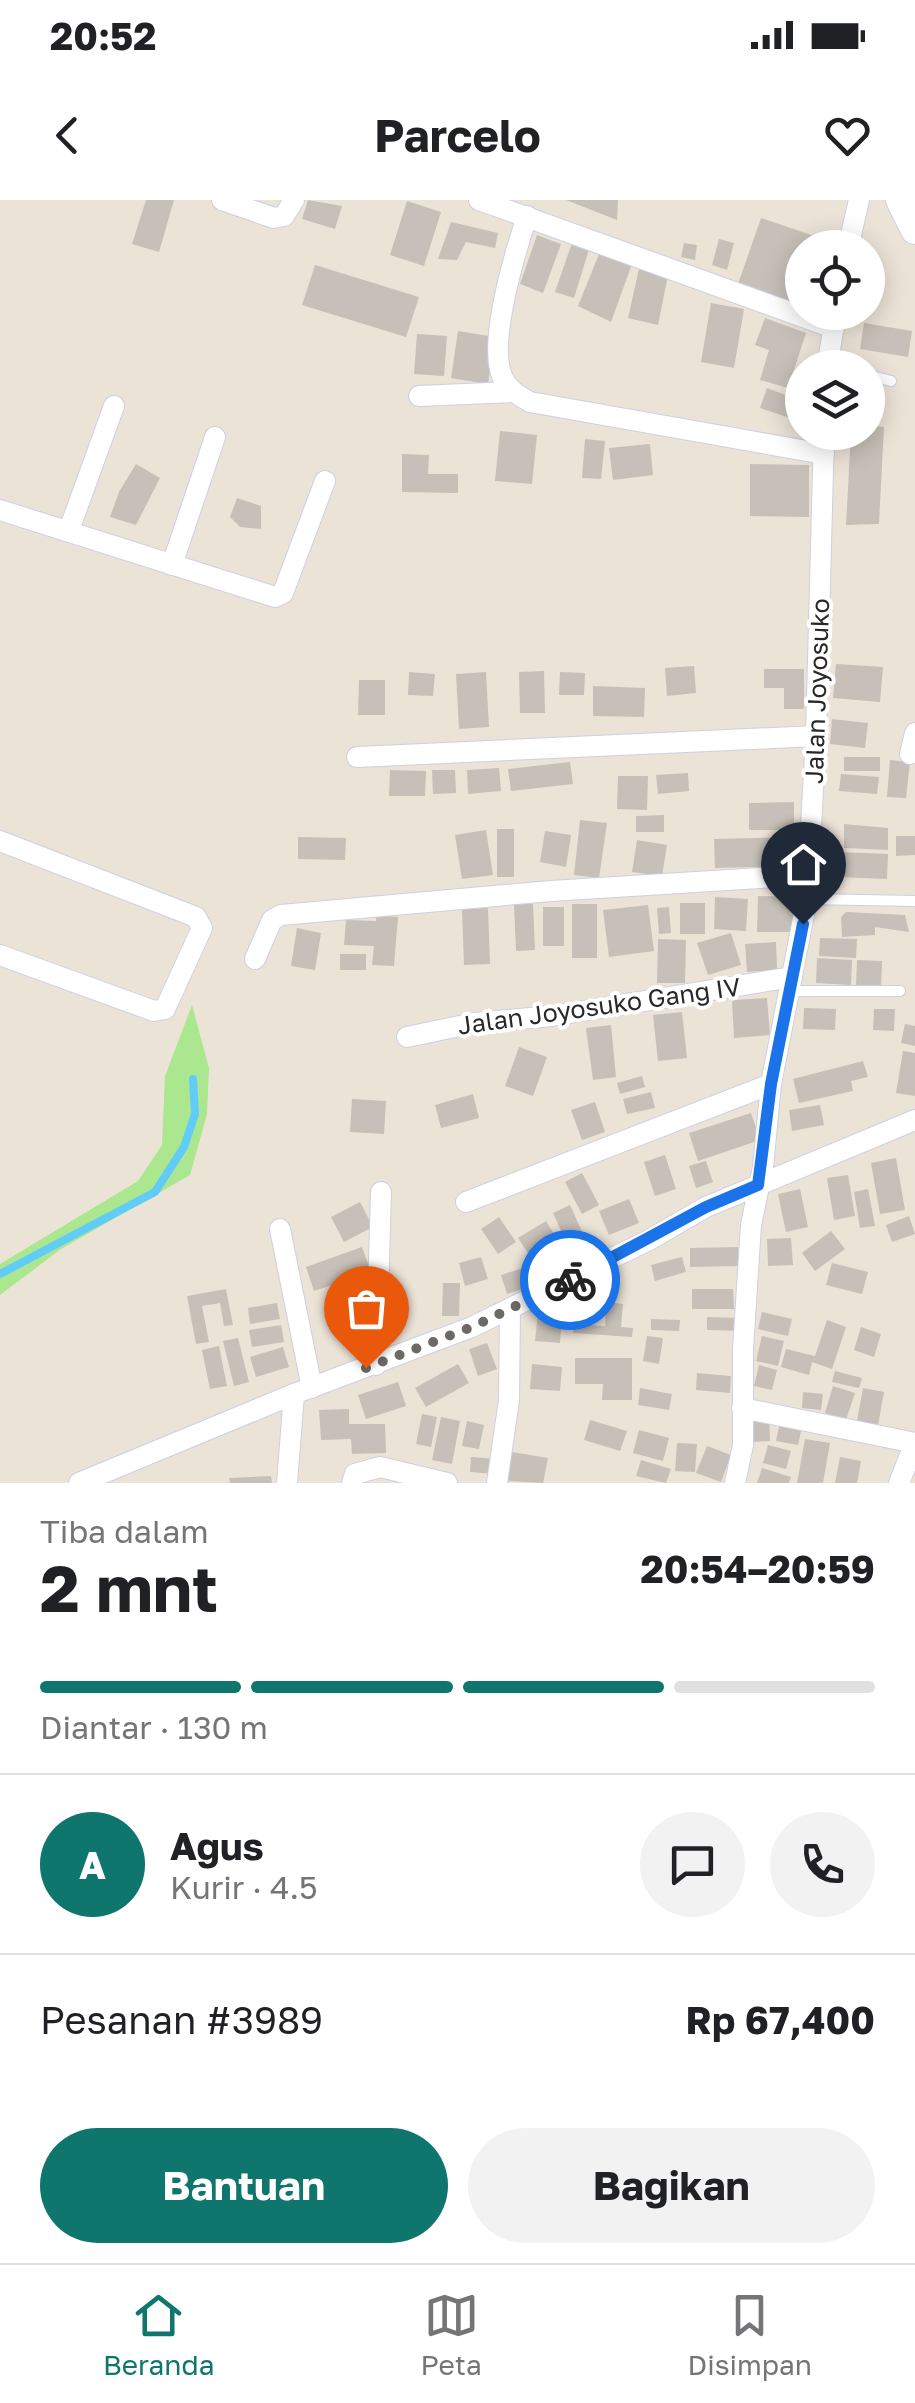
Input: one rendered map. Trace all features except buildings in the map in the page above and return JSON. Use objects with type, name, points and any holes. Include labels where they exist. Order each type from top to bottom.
[{"type":"main road","points":[[900,200],[915,230]]},
{"type":"street","points":[[222,200],[274,218],[284,216],[294,200]]},
{"type":"street","points":[[479,200],[785,303]]},
{"type":"street","points":[[852,230],[859,200]]},
{"type":"street","points":[[527,216],[502,310],[499,360],[502,376],[513,392],[530,402],[785,438]]},
{"type":"street","points":[[419,396],[513,392]]},
{"type":"street","points":[[68,530],[114,406]]},
{"type":"street","points":[[172,565],[216,438]]},
{"type":"street","name":"Jalan Joyosuko","points":[[736,1483],[743,1446],[745,1300],[758,1185],[771,1084],[808,899],[824,450]]},
{"type":"street","points":[[0,510],[268,597],[280,596],[326,481]]},
{"type":"street","points":[[357,757],[816,736]]},
{"type":"street","points":[[0,841],[196,917],[202,928],[166,1008],[154,1011],[0,955]]},
{"type":"street","points":[[255,959],[272,920],[280,914],[807,875]]},
{"type":"street","name":"Jalan Joyosuko Gang IV","points":[[407,1037],[474,1023],[791,984]]},
{"type":"street","points":[[466,1202],[771,1084]]},
{"type":"street","points":[[80,1483],[510,1310],[706,1207],[915,1120]]},
{"type":"street","points":[[376,1365],[381,1192]]},
{"type":"street","points":[[280,1229],[303,1391],[287,1483]]},
{"type":"street","points":[[497,1483],[509,1400],[510,1310]]},
{"type":"street","points":[[742,1408],[915,1443],[905,1478]]},
{"type":"street","points":[[352,1483],[355,1474],[380,1466],[447,1483]]},
{"type":"lane","points":[[885,379],[891,381]]},
{"type":"lane","points":[[808,899],[915,901]]},
{"type":"lane","points":[[791,984],[900,990]]},
{"type":"green space","points":[[192,1005],[209,1068],[207,1114],[190,1175],[61,1249],[0,1295],[0,1264],[138,1181],[162,1145],[165,1076]]},
{"type":"waterway","points":[[0,1274],[155,1192],[184,1147],[195,1114],[193,1079]]},
{"type":"way so far","points":[[366,1368],[472,1327],[570,1280]]},
{"type":"route","points":[[570,1280],[706,1207],[758,1185],[771,1084],[803,924]]}]
